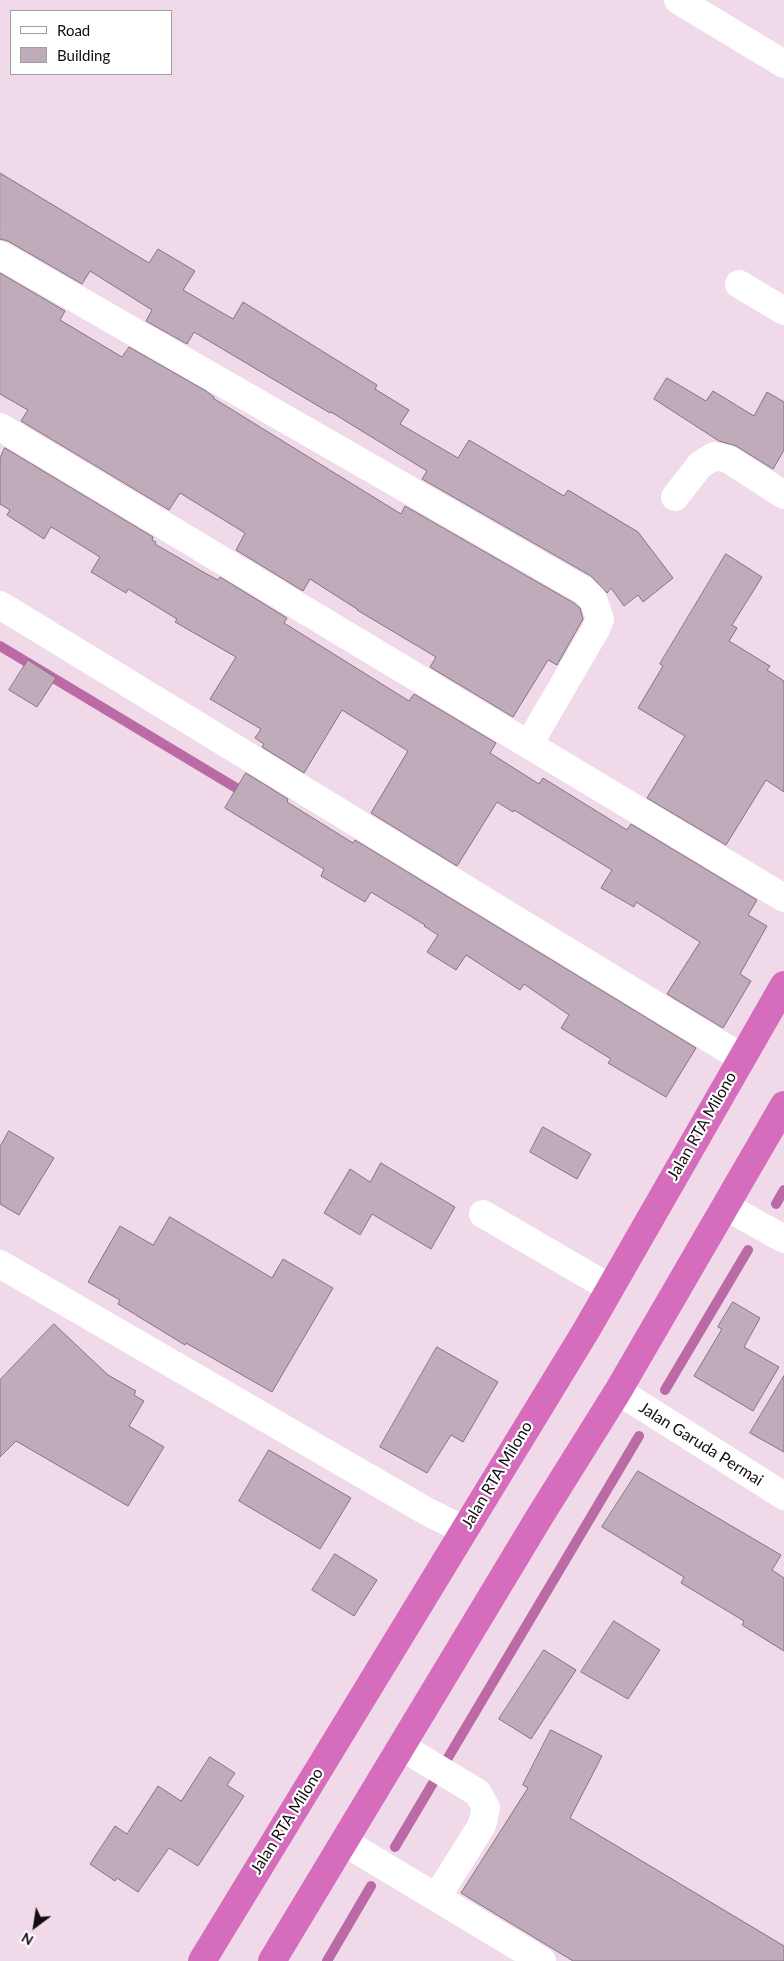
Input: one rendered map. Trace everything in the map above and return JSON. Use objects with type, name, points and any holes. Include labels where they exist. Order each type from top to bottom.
[{"type":"highway","name":"Jalan RTA Milono","points":[[202,1961],[610,1288],[784,985]]},
{"type":"highway","points":[[272,1961],[540,1516],[618,1391],[724,1206],[780,1122]]},
{"type":"street","points":[[678,0],[784,64]]},
{"type":"street","points":[[0,255],[583,590],[593,599],[600,618],[596,629],[529,744]]},
{"type":"street","points":[[739,284],[784,311]]},
{"type":"street","points":[[0,427],[784,898]]},
{"type":"street","points":[[675,496],[700,465],[714,456],[728,460],[784,495]]},
{"type":"street","points":[[0,605],[742,1058]]},
{"type":"street","points":[[724,1206],[784,1239]]},
{"type":"street","points":[[483,1214],[610,1288]]},
{"type":"street","points":[[0,1264],[426,1511],[464,1530]]},
{"type":"street","name":"Jalan Garuda Permai","points":[[618,1391],[784,1496]]},
{"type":"street","points":[[402,1747],[478,1793],[486,1808],[482,1825],[437,1897]]},
{"type":"street","points":[[344,1842],[542,1961]]},
{"type":"building","points":[[0,173],[149,263],[158,249],[195,271],[183,290],[233,319],[243,302],[377,385],[375,389],[409,410],[400,424],[458,458],[469,440],[564,496],[568,490],[638,532],[673,578],[643,602],[638,595],[624,606],[611,588],[607,593],[591,576],[422,479],[427,471],[331,412],[194,332],[187,344],[146,321],[152,310],[90,271],[82,284],[8,241],[0,239]]},
{"type":"building","points":[[0,273],[65,311],[60,320],[122,357],[129,347],[206,391],[213,398],[401,514],[405,506],[574,603],[580,608],[583,619],[557,665],[548,660],[513,717],[430,667],[436,657],[357,610],[310,579],[303,591],[236,550],[245,533],[180,493],[169,510],[21,421],[28,410],[0,394]]},
{"type":"building","points":[[667,378],[706,401],[713,391],[754,416],[767,392],[784,402],[784,450],[773,469],[736,446],[719,441],[654,399]]},
{"type":"building","points":[[5,448],[153,537],[152,540],[156,542],[155,544],[218,580],[220,577],[287,618],[284,623],[409,701],[414,694],[496,743],[490,753],[539,784],[543,778],[627,830],[631,824],[757,900],[748,915],[767,926],[740,974],[751,981],[723,1028],[667,994],[700,942],[636,902],[634,907],[601,888],[612,870],[514,810],[513,812],[497,802],[457,866],[371,813],[408,751],[342,710],[304,773],[262,747],[264,744],[255,738],[261,729],[210,699],[236,657],[175,622],[177,619],[128,589],[126,593],[91,572],[100,557],[51,527],[44,539],[7,515],[10,510],[0,504],[0,458]]},
{"type":"building","points":[[726,554],[762,577],[732,625],[737,628],[729,641],[770,666],[767,670],[784,681],[784,792],[766,780],[726,845],[647,798],[685,736],[638,708],[663,666],[660,664]]},
{"type":"building","points":[[28,660],[56,678],[37,707],[9,690]]},
{"type":"building","points":[[246,773],[288,799],[287,802],[353,843],[355,840],[696,1048],[666,1097],[608,1063],[611,1059],[561,1028],[569,1015],[524,984],[520,990],[466,955],[456,970],[427,952],[438,935],[425,925],[371,892],[365,902],[321,876],[324,869],[225,808]]},
{"type":"building","points":[[543,1127],[591,1154],[577,1179],[530,1152]]},
{"type":"building","points":[[9,1131],[54,1158],[19,1215],[0,1204],[0,1147]]},
{"type":"building","points":[[381,1163],[455,1207],[431,1249],[372,1214],[360,1235],[324,1213],[350,1169],[370,1182]]},
{"type":"building","points":[[170,1217],[272,1278],[283,1259],[333,1288],[272,1392],[186,1343],[185,1345],[118,1304],[120,1300],[88,1282],[120,1226],[153,1245]]},
{"type":"building","points":[[733,1302],[760,1318],[744,1347],[779,1367],[753,1411],[694,1376],[722,1329],[718,1327]]},
{"type":"building","points":[[54,1324],[108,1375],[136,1391],[134,1395],[144,1401],[129,1426],[164,1447],[128,1506],[16,1441],[0,1457],[0,1380]]},
{"type":"building","points":[[437,1347],[498,1382],[463,1442],[451,1435],[427,1473],[380,1447]]},
{"type":"building","points":[[784,1376],[784,1452],[750,1433]]},
{"type":"building","points":[[269,1450],[351,1498],[320,1549],[239,1501]]},
{"type":"building","points":[[638,1471],[781,1555],[772,1570],[784,1578],[784,1651],[742,1625],[744,1621],[681,1583],[684,1577],[602,1527]]},
{"type":"building","points":[[335,1554],[377,1580],[354,1616],[312,1590]]},
{"type":"building","points":[[614,1621],[660,1650],[628,1699],[581,1672]]},
{"type":"building","points":[[544,1650],[576,1670],[531,1739],[499,1719]]},
{"type":"building","points":[[551,1730],[602,1756],[570,1818],[784,1946],[784,1961],[573,1961],[461,1893],[528,1788],[523,1785]]},
{"type":"building","points":[[210,1757],[235,1773],[227,1785],[244,1796],[198,1866],[169,1848],[138,1892],[117,1878],[115,1881],[90,1864],[115,1826],[127,1834],[158,1786],[181,1801]]},
{"type":"waterway","points":[[0,646],[248,795]]},
{"type":"waterway","points":[[776,1204],[784,1190]]},
{"type":"waterway","points":[[665,1390],[748,1250]]},
{"type":"waterway","points":[[395,1847],[639,1436]]},
{"type":"waterway","points":[[327,1961],[371,1886]]}]
